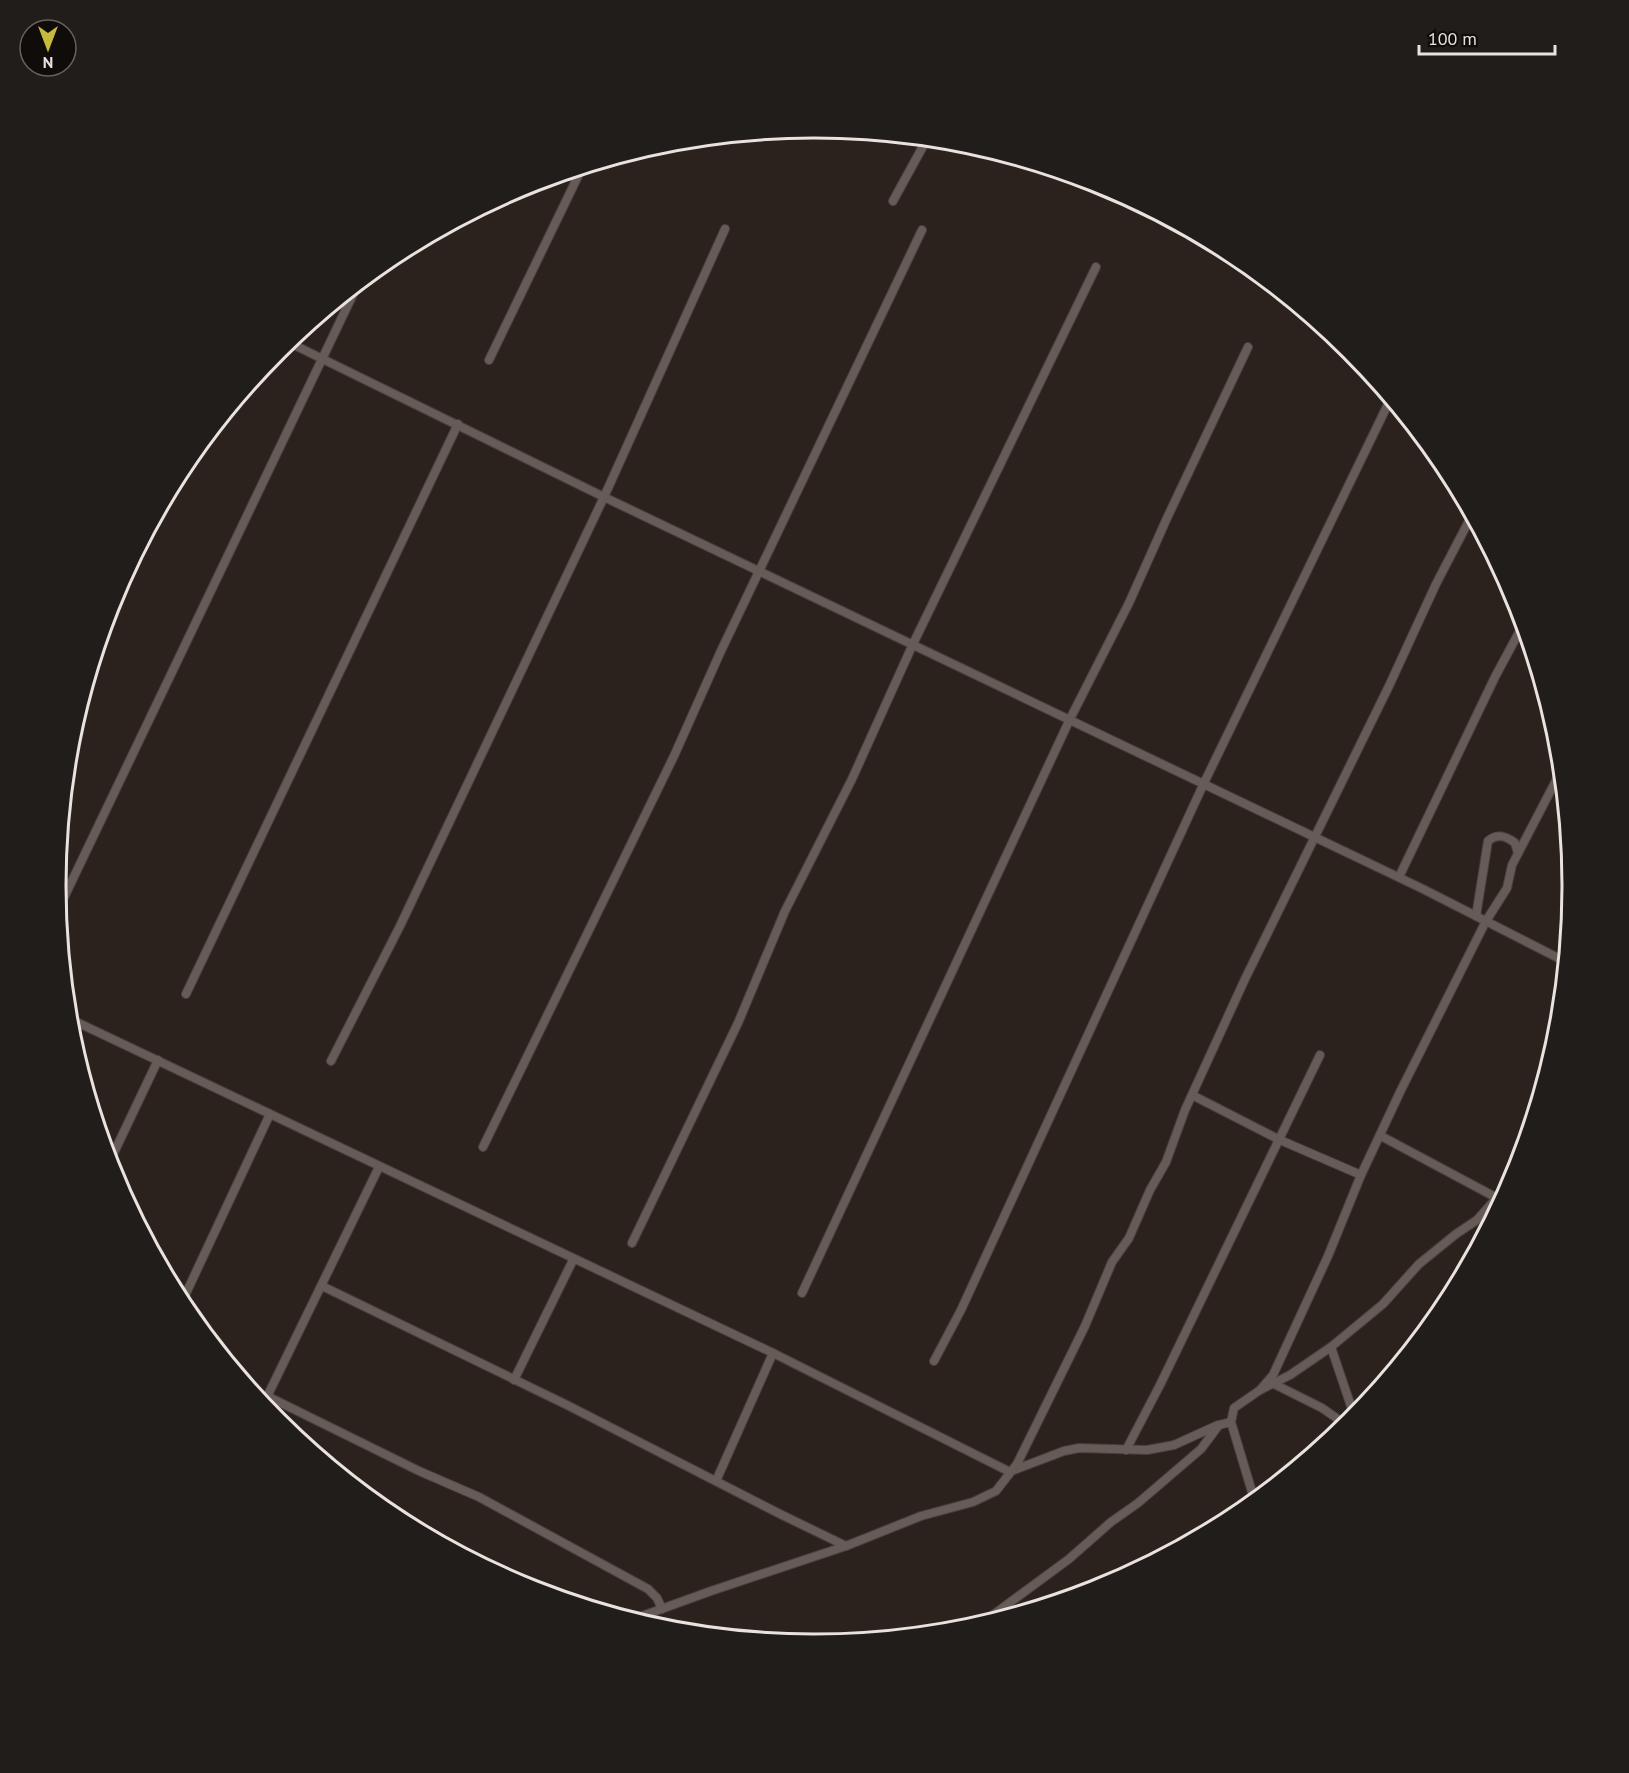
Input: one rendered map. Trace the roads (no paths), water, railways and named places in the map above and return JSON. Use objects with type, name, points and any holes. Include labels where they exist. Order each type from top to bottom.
[{"type":"street","points":[[893,201],[923,146]]},
{"type":"street","points":[[489,360],[578,177]]},
{"type":"street","points":[[331,1061],[400,926],[604,497],[725,229]]},
{"type":"street","points":[[483,1147],[674,756],[720,653],[922,230]]},
{"type":"street","points":[[632,1243],[738,1023],[785,911],[852,779],[913,644],[1096,267]]},
{"type":"street","points":[[66,893],[350,300]]},
{"type":"street","points":[[297,346],[604,497],[1314,836],[1559,958]]},
{"type":"street","points":[[802,1293],[1070,719],[1129,603],[1248,347]]},
{"type":"street","points":[[934,1361],[961,1310],[1204,783],[1387,406]]},
{"type":"street","points":[[186,994],[458,424]]},
{"type":"street","points":[[645,1615],[846,1546],[921,1516],[973,1502],[996,1491],[1025,1450],[1085,1326],[1112,1262],[1129,1238],[1150,1190],[1166,1162],[1192,1095],[1245,979],[1389,686],[1436,584],[1468,522]]},
{"type":"street","points":[[1399,878],[1495,677],[1518,633]]},
{"type":"street","points":[[1260,1390],[1273,1374],[1401,1090],[1486,921],[1507,888],[1510,871],[1518,853],[1556,781]]},
{"type":"street","points":[[1476,916],[1488,841],[1495,836],[1502,836],[1515,843],[1518,853]]},
{"type":"street","points":[[78,1023],[573,1260],[773,1353],[1011,1471],[1064,1451],[1079,1448],[1147,1450],[1174,1445],[1231,1422]]},
{"type":"street","points":[[1126,1450],[1160,1385],[1320,1054]]},
{"type":"street","points":[[115,1151],[158,1060]]},
{"type":"street","points":[[1192,1095],[1280,1140],[1361,1175]]},
{"type":"street","points":[[186,1293],[270,1114]]},
{"type":"street","points":[[1381,1136],[1495,1197]]},
{"type":"street","points":[[379,1167],[267,1396],[419,1471],[479,1497],[565,1543],[648,1588],[654,1593],[662,1609]]},
{"type":"street","points":[[1252,1493],[1231,1422],[1234,1408],[1331,1347],[1383,1304],[1419,1264],[1455,1234],[1479,1218],[1493,1203]]},
{"type":"street","points":[[1479,1218],[1487,1216]]},
{"type":"street","points":[[514,1380],[573,1260]]},
{"type":"street","points":[[322,1286],[567,1405],[846,1546]]},
{"type":"street","points":[[1331,1347],[1352,1408]]},
{"type":"street","points":[[716,1481],[773,1353]]},
{"type":"street","points":[[1274,1384],[1322,1408],[1340,1420]]},
{"type":"street","points":[[997,1612],[1069,1559],[1111,1522],[1138,1503],[1201,1449],[1219,1425]]}]
